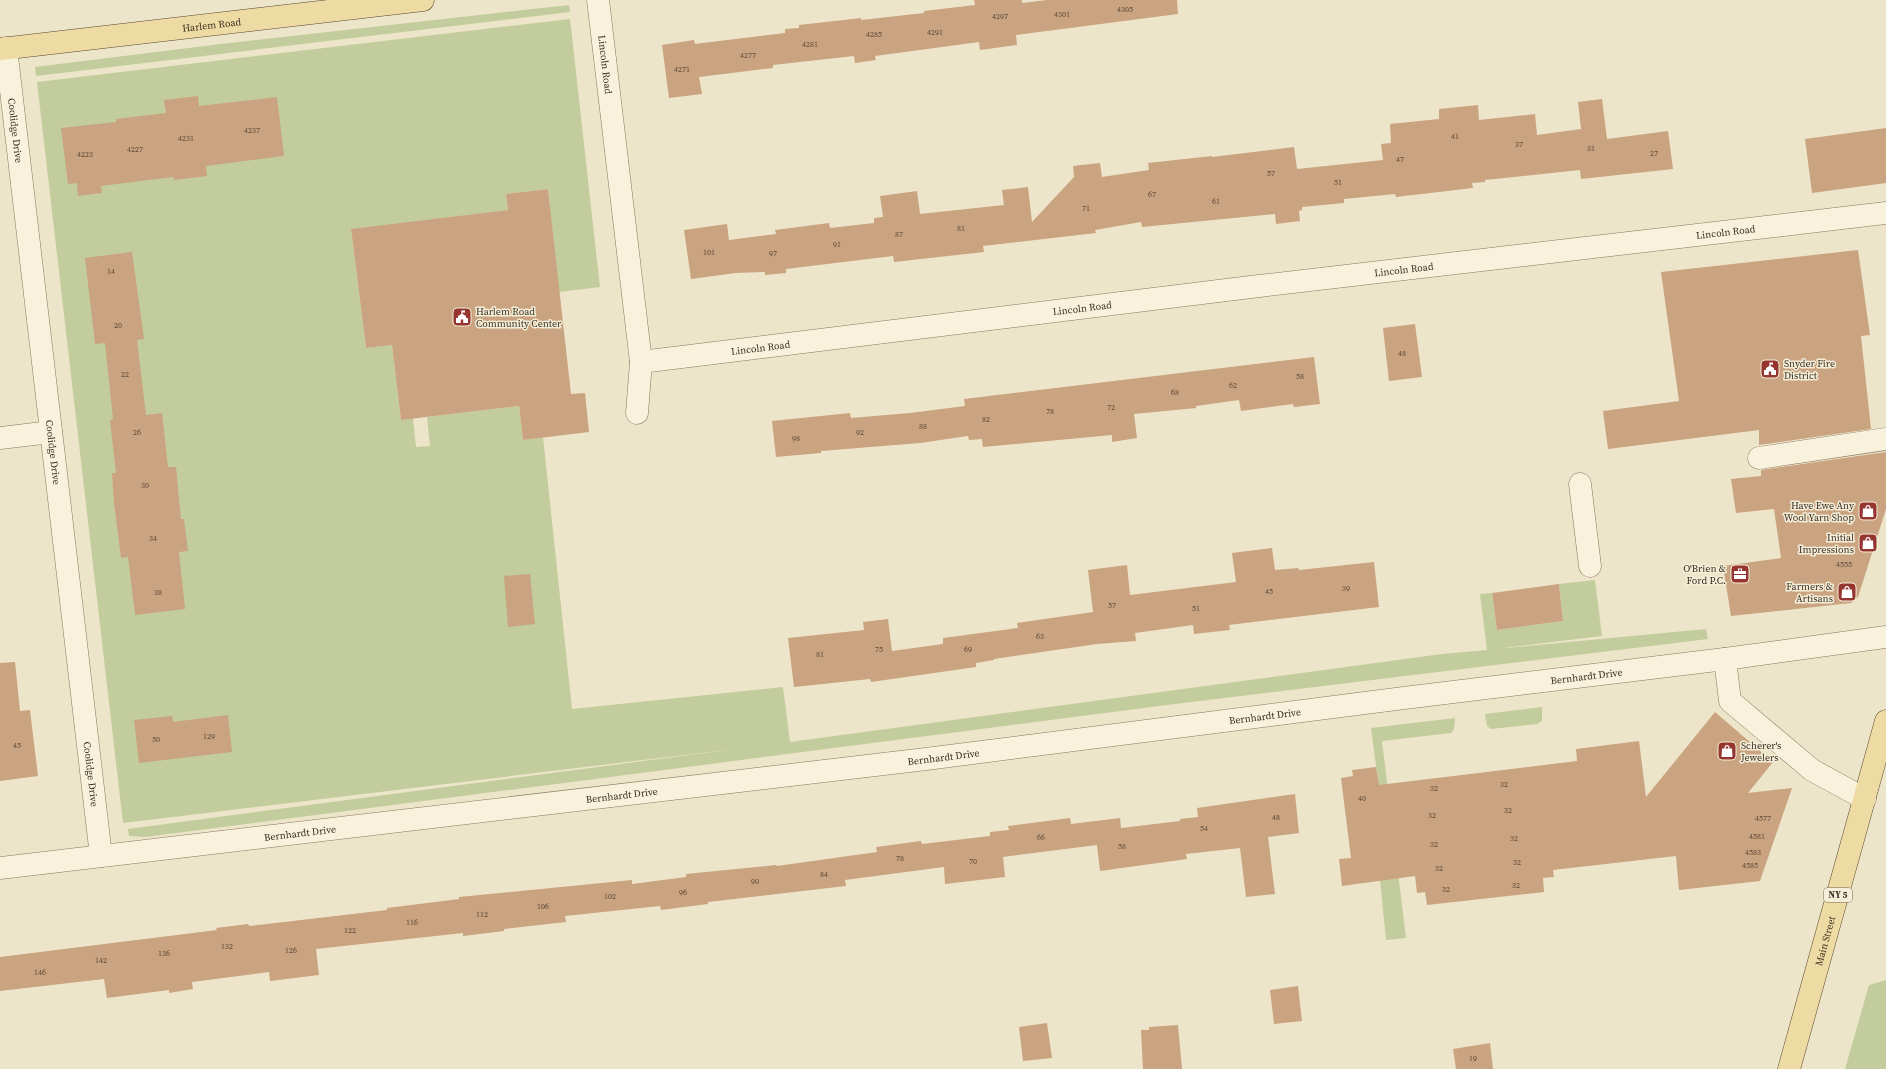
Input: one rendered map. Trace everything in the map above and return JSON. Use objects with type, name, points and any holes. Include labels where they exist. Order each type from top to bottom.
[{"type":"main road","name":"Harlem Road","points":[[3,49],[423,0]]},
{"type":"main road","name":"Main Street","points":[[1789,1069],[1865,799],[1883,745],[1886,721]]},
{"type":"street","name":"Lincoln Road","points":[[598,0],[641,362],[1259,286],[1886,212]]},
{"type":"street","name":"Coolidge Drive","points":[[3,49],[51,432],[101,856]]},
{"type":"street","points":[[637,412],[641,362]]},
{"type":"street","points":[[0,438],[51,432]]},
{"type":"street","points":[[1759,458],[1886,439]]},
{"type":"street","points":[[1580,484],[1590,566]]},
{"type":"street","name":"Bernhardt Drive","points":[[0,868],[919,760],[1404,698],[1725,659],[1886,637]]},
{"type":"street","points":[[1725,659],[1730,700],[1812,770],[1865,799]]},
{"type":"green space","points":[[569,5],[570,12],[36,76],[35,67],[221,44]]},
{"type":"green space","points":[[570,19],[600,287],[559,292],[548,189],[506,194],[508,210],[351,230],[366,348],[392,345],[401,420],[413,418],[416,447],[430,446],[427,417],[519,406],[523,440],[543,437],[572,709],[783,687],[790,742],[1442,654],[1487,650],[1480,594],[1492,593],[1497,630],[1563,621],[1559,584],[1595,580],[1602,636],[1496,649],[1706,629],[1708,639],[1175,704],[145,837],[129,836],[128,829],[734,749],[123,823],[37,82]]},
{"type":"green space","points":[[1542,707],[1542,721],[1537,724],[1491,729],[1487,726],[1485,714]]},
{"type":"green space","points":[[1455,718],[1454,729],[1451,733],[1382,741],[1406,938],[1386,940],[1374,820],[1383,819],[1371,728]]},
{"type":"green space","points":[[1886,980],[1886,1069],[1845,1069],[1869,985]]},
{"type":"building","points":[[974,0],[1022,0],[1022,3],[1047,0],[1177,0],[1178,14],[1016,35],[1017,45],[980,50],[979,42],[875,56],[876,60],[855,63],[854,56],[773,65],[773,68],[699,77],[702,94],[669,98],[662,45],[694,40],[695,44],[785,33],[785,29],[799,28],[799,25],[924,13],[924,11],[975,5]]},
{"type":"building","points":[[198,96],[199,106],[277,97],[284,156],[206,166],[207,176],[174,180],[173,177],[101,186],[102,193],[78,196],[77,183],[68,184],[61,128],[116,122],[116,119],[166,113],[164,100]]},
{"type":"building","points":[[1602,99],[1607,139],[1668,131],[1673,169],[1581,179],[1580,170],[1485,180],[1485,182],[1472,183],[1473,188],[1396,197],[1395,194],[1344,199],[1344,203],[1302,207],[1302,210],[1299,211],[1300,221],[1276,224],[1275,214],[1142,227],[1141,222],[1095,230],[1096,233],[983,246],[984,252],[894,262],[893,256],[786,269],[786,273],[765,275],[765,272],[736,273],[691,279],[684,230],[727,224],[729,240],[776,234],[775,230],[829,223],[830,228],[874,223],[874,218],[883,217],[880,196],[917,191],[920,214],[1004,205],[1002,190],[1028,187],[1032,222],[1074,177],[1073,166],[1100,163],[1102,177],[1149,170],[1148,163],[1294,147],[1297,169],[1383,160],[1381,144],[1391,143],[1390,124],[1439,119],[1439,109],[1478,105],[1479,120],[1535,114],[1537,135],[1581,129],[1578,102]]},
{"type":"building","points":[[1886,128],[1886,183],[1812,193],[1805,139]]},
{"type":"building","name":"Harlem Road Community Center","points":[[548,189],[571,394],[585,393],[589,432],[523,440],[519,406],[401,420],[392,345],[366,348],[351,229],[508,210],[506,194]]},
{"type":"building","name":"Snyder Fire District","points":[[1858,250],[1870,335],[1861,336],[1871,429],[1759,445],[1759,430],[1608,449],[1603,411],[1679,401],[1661,272]]},
{"type":"building","points":[[132,252],[144,339],[137,340],[146,415],[162,413],[168,467],[176,467],[181,519],[184,519],[188,551],[179,552],[185,609],[135,615],[128,557],[121,558],[114,503],[112,473],[116,473],[110,420],[113,419],[105,343],[95,344],[85,258]]},
{"type":"building","points":[[1415,324],[1422,377],[1389,381],[1383,328]]},
{"type":"building","points":[[1314,357],[1320,404],[1294,407],[1293,404],[1241,411],[1239,400],[1196,406],[1196,408],[1134,414],[1137,438],[1112,442],[1112,435],[983,447],[982,439],[969,440],[968,436],[920,443],[821,451],[821,453],[776,457],[772,421],[850,413],[851,418],[910,413],[965,406],[964,399]]},
{"type":"building","points":[[1886,452],[1886,509],[1858,597],[1851,603],[1731,616],[1723,566],[1781,558],[1774,509],[1736,513],[1731,479],[1761,476],[1761,470]]},
{"type":"building","points":[[1272,548],[1275,570],[1298,568],[1299,570],[1374,562],[1379,607],[1229,625],[1230,630],[1194,634],[1193,625],[1135,633],[1136,641],[1097,644],[994,659],[976,663],[976,667],[871,682],[870,679],[794,687],[788,638],[864,630],[863,622],[888,619],[892,651],[943,644],[943,638],[1018,628],[1017,623],[1093,612],[1088,570],[1127,565],[1130,595],[1236,582],[1232,553]]},
{"type":"building","points":[[530,574],[535,624],[508,627],[504,576]]},
{"type":"building","points":[[1559,584],[1563,621],[1497,630],[1492,593]]},
{"type":"building","points":[[15,662],[20,711],[30,710],[38,776],[0,781],[0,663]]},
{"type":"building","points":[[1715,712],[1773,762],[1748,793],[1792,788],[1760,881],[1679,890],[1676,856],[1553,870],[1554,877],[1543,878],[1544,892],[1427,905],[1425,892],[1417,893],[1415,876],[1342,886],[1339,859],[1351,858],[1341,778],[1353,776],[1352,770],[1376,767],[1379,785],[1577,761],[1576,749],[1639,741],[1646,797]]},
{"type":"building","points":[[228,715],[232,752],[139,763],[134,720],[172,716],[173,722]]},
{"type":"building","points":[[1295,794],[1299,833],[1268,837],[1275,894],[1246,897],[1240,848],[1186,854],[1187,859],[1100,871],[1097,845],[1003,857],[1005,877],[945,884],[944,867],[845,880],[846,886],[708,902],[708,904],[661,910],[660,906],[565,916],[566,922],[504,929],[504,931],[463,936],[463,933],[316,949],[319,975],[270,981],[269,972],[192,982],[193,989],[169,993],[169,990],[107,998],[104,979],[0,991],[0,957],[217,930],[216,928],[248,924],[249,926],[387,910],[387,908],[459,899],[459,897],[632,880],[632,884],[686,877],[686,874],[777,866],[877,852],[876,847],[921,841],[922,844],[990,836],[990,832],[1009,830],[1008,826],[1070,818],[1071,824],[1120,818],[1121,828],[1180,821],[1180,819],[1198,817],[1197,808]]},
{"type":"building","points":[[1298,986],[1302,1021],[1274,1024],[1270,990]]},
{"type":"building","points":[[1047,1023],[1052,1058],[1023,1061],[1019,1027]]},
{"type":"building","points":[[1178,1025],[1182,1069],[1143,1069],[1141,1030],[1149,1030],[1149,1027]]},
{"type":"building","points":[[1490,1043],[1493,1069],[1456,1069],[1453,1049]]},
{"type":"place","name":"Harlem Road Community Center","points":[[462,317]]},
{"type":"place","name":"Snyder Fire District","points":[[1770,369]]},
{"type":"place","name":"Have Ewe Any Wool Yarn Shop","points":[[1868,511]]},
{"type":"place","name":"Initial Impressions","points":[[1868,543]]},
{"type":"place","name":"O'Brien & Ford P.C.","points":[[1740,574]]},
{"type":"place","name":"Farmers & Artisans","points":[[1847,592]]},
{"type":"place","name":"Scherer's Jewelers","points":[[1727,751]]}]
